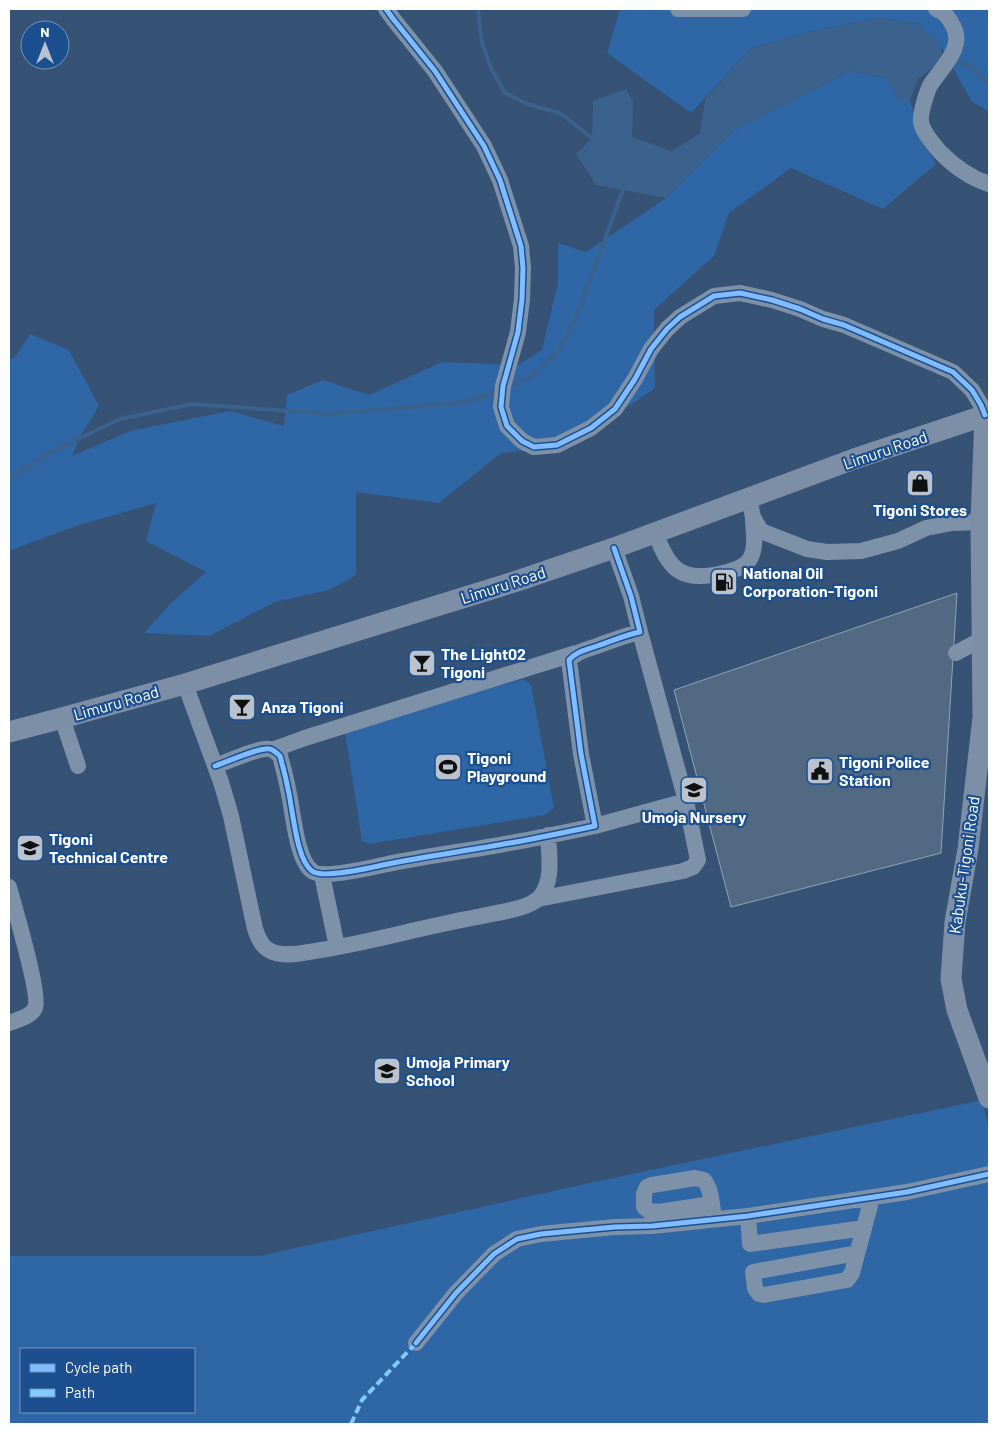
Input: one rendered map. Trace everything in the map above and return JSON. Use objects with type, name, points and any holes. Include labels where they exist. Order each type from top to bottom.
[{"type":"main road","name":"Limuru Road","points":[[9,732],[186,684],[518,581],[654,532],[751,508],[854,459],[987,415]]},
{"type":"main road","name":"Kabuku-Tigoni Road","points":[[987,415],[981,522],[983,717],[968,849],[955,922],[951,979],[956,1010],[989,1095]]},
{"type":"street","points":[[386,9],[435,71],[484,146],[500,180],[521,246],[523,268],[522,299],[518,332],[503,386],[502,407],[507,426],[522,441],[534,447],[558,445],[591,428],[615,409],[651,350],[667,329],[680,317],[714,296],[740,293],[800,308],[953,372],[972,390],[987,415]]},
{"type":"street","points":[[678,9],[743,9]]},
{"type":"street","points":[[936,9],[947,14],[956,29],[957,44],[946,65],[930,86],[922,107],[921,122],[937,148],[951,163],[966,174],[989,184]]},
{"type":"street","points":[[751,508],[761,530],[767,534],[807,549],[828,552],[860,551],[898,541],[926,528],[952,523],[981,522]]},
{"type":"street","points":[[654,532],[664,555],[677,570],[686,575],[698,577],[711,576],[745,564],[750,558],[754,542],[751,508]]},
{"type":"street","points":[[538,899],[683,871],[693,867],[698,860],[686,801],[631,596],[614,548]]},
{"type":"street","points":[[215,766],[262,750],[272,750],[576,653],[627,634],[640,632]]},
{"type":"street","points":[[956,653],[982,639]]},
{"type":"street","points":[[576,653],[569,660],[570,673],[581,754],[595,826]]},
{"type":"street","points":[[186,684],[231,816],[255,929],[261,944],[268,950],[286,954],[337,947],[531,904],[544,892],[548,881],[548,835]]},
{"type":"street","points":[[62,718],[78,766]]},
{"type":"street","points":[[272,750],[280,756],[295,830],[303,858],[307,866],[314,873],[322,875],[424,856],[511,843],[595,826],[686,801]]},
{"type":"street","points":[[322,875],[337,947]]},
{"type":"street","points":[[9,887],[34,983],[37,1002],[35,1010],[29,1016],[9,1023]]},
{"type":"street","points":[[416,1343],[456,1293],[494,1254],[518,1239],[541,1234],[615,1227],[652,1226],[713,1211],[748,1216],[907,1192],[989,1174]]},
{"type":"street","points":[[748,1216],[755,1288],[759,1294],[764,1295],[847,1280],[852,1273],[872,1198]]},
{"type":"street","points":[[750,1244],[864,1228]]},
{"type":"street","points":[[753,1272],[761,1269],[857,1253]]},
{"type":"shaded area","points":[[620,9],[989,9],[989,111],[972,102],[942,48],[919,24],[880,18],[813,31],[751,48],[691,113],[607,53]]},
{"type":"shaded area","points":[[880,18],[919,24],[942,48],[941,61],[918,79],[910,101],[899,101],[886,78],[850,71],[733,131],[666,198],[596,185],[576,154],[592,138],[593,101],[626,89],[633,101],[632,137],[672,151],[700,133],[705,99],[751,48],[813,31]]},
{"type":"shaded area","points":[[850,71],[886,78],[899,101],[910,101],[921,137],[936,164],[883,209],[791,168],[729,213],[714,256],[654,310],[655,388],[571,446],[501,453],[439,503],[356,492],[356,575],[329,590],[275,602],[209,636],[144,633],[172,602],[206,572],[146,541],[156,503],[76,526],[9,551],[9,360],[15,357],[30,334],[69,350],[99,406],[80,437],[72,456],[130,431],[230,411],[284,426],[287,395],[323,380],[369,395],[442,362],[518,365],[542,350],[558,282],[558,243],[586,252],[666,198],[733,131]]},
{"type":"shaded area","name":"Tigoni Playground","points":[[524,679],[531,685],[554,808],[545,815],[369,844],[362,841],[344,726]]},
{"type":"shaded area","points":[[982,1100],[989,1129],[989,1424],[9,1424],[9,1256],[259,1256],[599,1181]]},
{"type":"building","name":"Tigoni Police Station","points":[[957,593],[941,853],[731,907],[674,690]]},
{"type":"waterway","points":[[478,9],[482,43],[492,70],[505,93],[530,105],[560,113],[592,138]]},
{"type":"waterway","points":[[958,62],[970,66],[989,85]]},
{"type":"waterway","points":[[508,386],[527,379],[558,352],[577,315],[623,190]]},
{"type":"waterway","points":[[9,479],[47,454],[120,419],[192,404],[331,414],[466,402],[499,390]]},
{"type":"marked path","points":[[351,1424],[362,1400],[416,1343]]},
{"type":"cycle path","points":[[386,9],[435,71],[484,146],[500,180],[521,246],[523,268],[522,299],[518,332],[503,386],[501,407],[507,426],[522,441],[534,447],[557,445],[591,428],[615,409],[635,379],[651,349],[667,329],[680,317],[714,296],[740,293],[772,300],[844,325],[953,372],[972,390],[985,415]]},
{"type":"cycle path","points":[[215,766],[251,752],[265,749],[273,750],[280,756],[302,856],[312,871],[317,873],[325,874],[357,870],[595,826],[581,754],[569,660],[582,651],[640,632],[631,596],[614,548]]},
{"type":"cycle path","points":[[416,1343],[456,1293],[494,1254],[517,1239],[541,1234],[615,1227],[652,1226],[748,1216],[907,1192],[989,1174]]},
{"type":"place","name":"Tigoni Stores","points":[[920,483]]},
{"type":"place","name":"National Oil Corporation-Tigoni","points":[[724,582]]},
{"type":"place","name":"The Light02 Tigoni","points":[[422,663]]},
{"type":"place","name":"Anza Tigoni","points":[[242,707]]},
{"type":"place","name":"Tigoni Playground","points":[[448,767]]},
{"type":"place","name":"Tigoni Police Station","points":[[820,771]]},
{"type":"place","name":"Umoja Nursery","points":[[694,790]]},
{"type":"place","name":"Tigoni Technical Centre","points":[[30,848]]},
{"type":"place","name":"Umoja Primary School","points":[[387,1071]]}]
